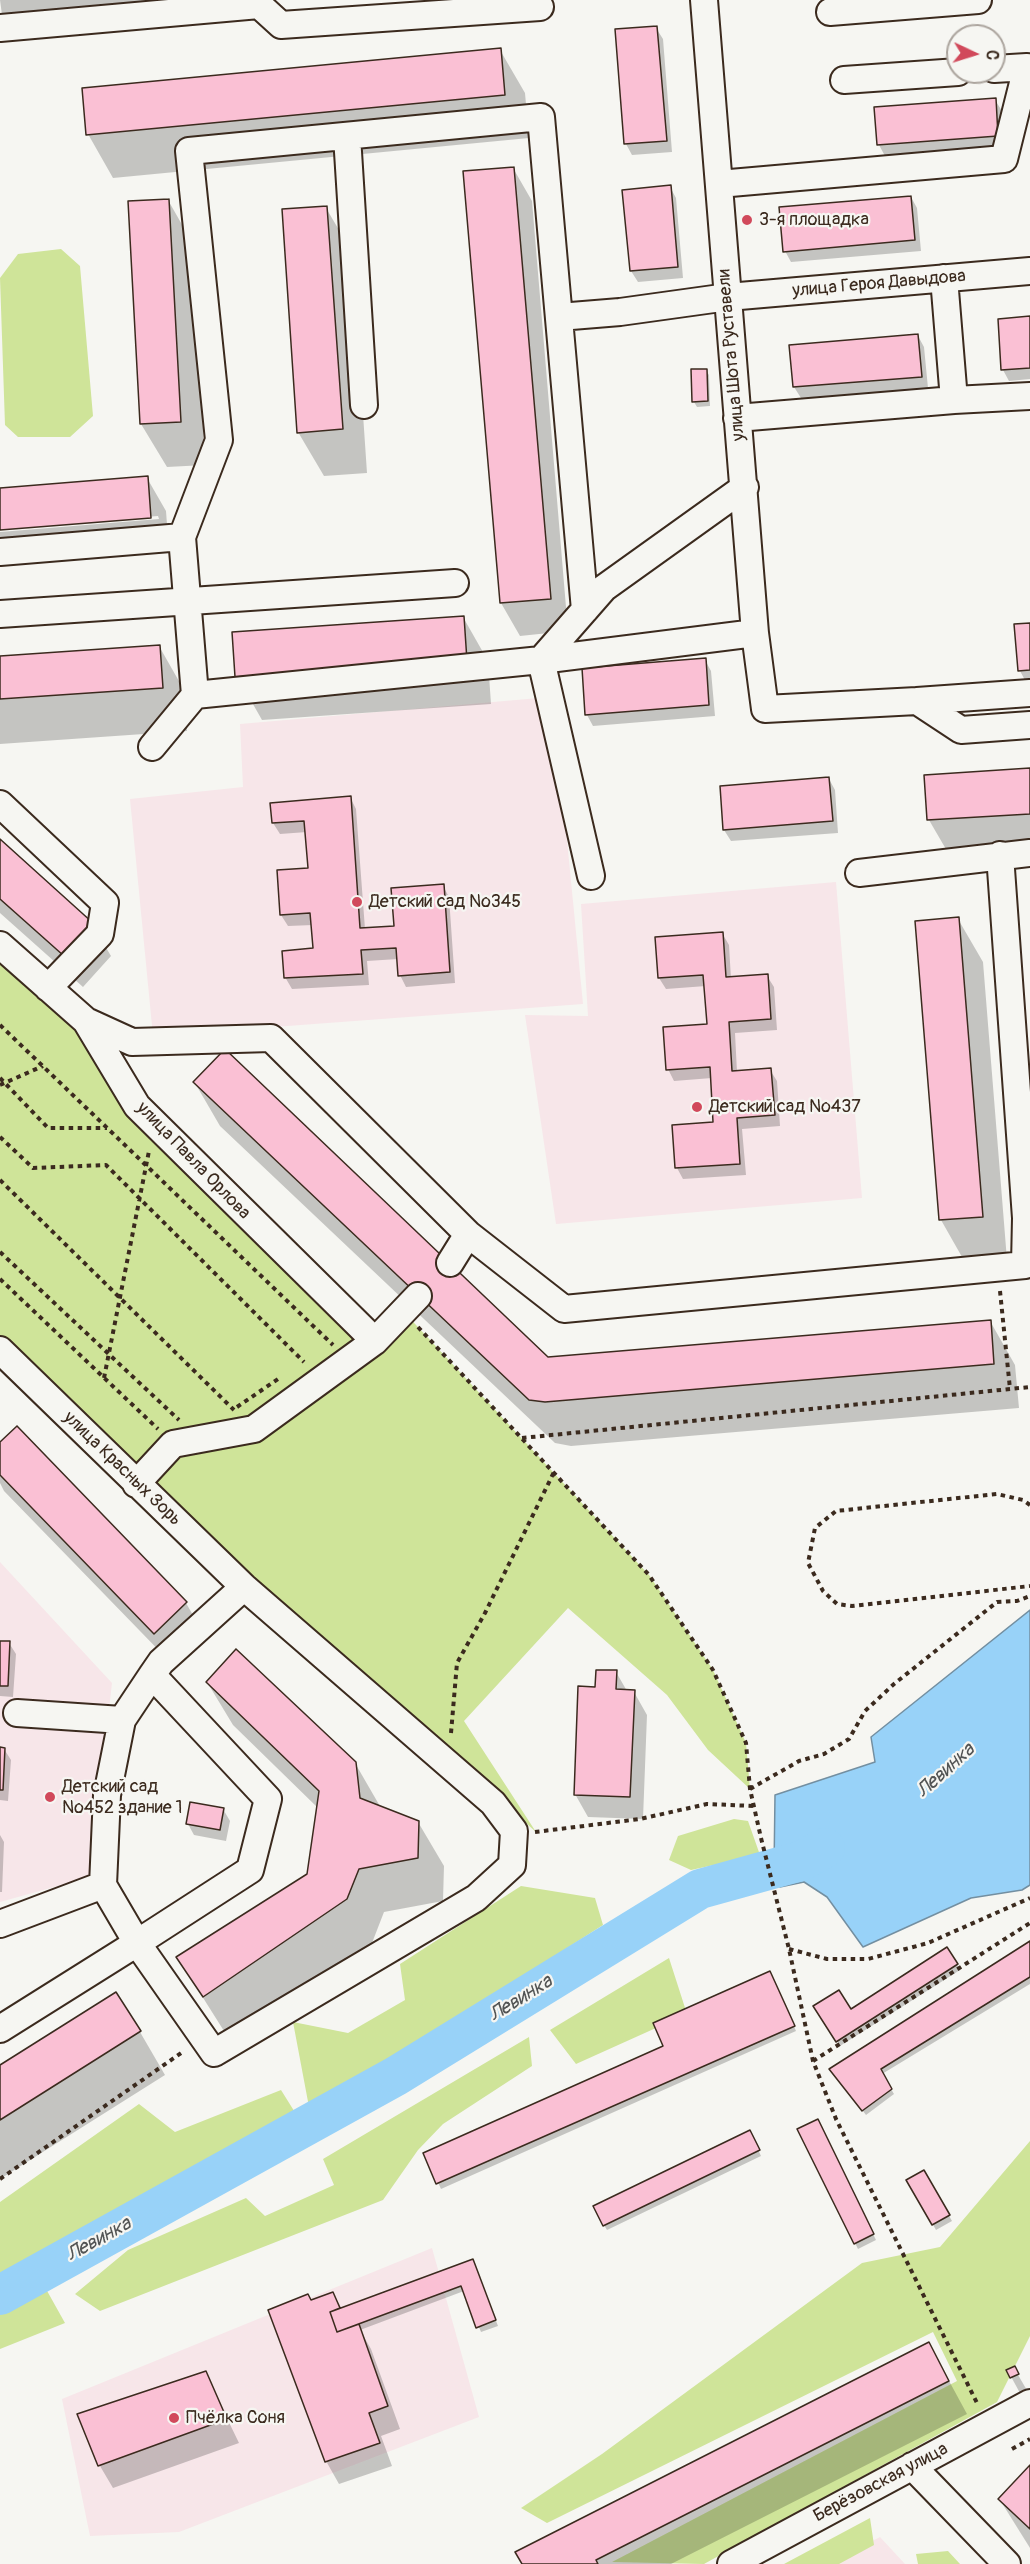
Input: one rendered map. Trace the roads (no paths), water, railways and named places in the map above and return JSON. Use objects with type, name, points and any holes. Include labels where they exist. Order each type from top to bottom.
[{"type":"street","name":"улица Шота Руставели","points":[[704,0],[755,633],[765,709],[917,701]]},
{"type":"street","points":[[830,12],[978,0]]},
{"type":"street","points":[[0,28],[259,3],[281,25],[540,7]]},
{"type":"street","points":[[719,184],[1004,159],[1028,59],[1006,65]]},
{"type":"street","points":[[844,80],[946,73]]},
{"type":"street","points":[[152,747],[195,695],[189,599],[182,537],[219,441],[189,151],[541,117],[585,610]]},
{"type":"street","points":[[347,136],[364,405]]},
{"type":"street","name":"улица Героя Давыдова","points":[[559,317],[620,312],[728,297],[1030,271]]},
{"type":"street","points":[[944,278],[954,400]]},
{"type":"street","points":[[737,417],[1030,396]]},
{"type":"street","points":[[541,660],[604,588],[745,487]]},
{"type":"street","points":[[0,552],[182,537]]},
{"type":"street","points":[[0,614],[189,599],[455,583]]},
{"type":"street","points":[[195,695],[541,660],[755,633]]},
{"type":"street","points":[[541,660],[591,876]]},
{"type":"street","points":[[917,701],[1030,693]]},
{"type":"street","points":[[917,701],[961,730],[1030,725]]},
{"type":"street","points":[[0,804],[105,903],[99,934],[48,988]]},
{"type":"street","points":[[859,873],[1030,853]]},
{"type":"street","points":[[86,1021],[132,1042],[271,1038],[468,1234],[564,1309],[997,1270],[1028,1265],[1000,855]]},
{"type":"street","name":"улица Павла Орлова","points":[[0,945],[86,1021],[137,1106],[154,1124],[375,1341]]},
{"type":"street","points":[[450,1263],[468,1234]]},
{"type":"street","points":[[136,1484],[178,1434],[254,1429],[375,1341],[410,1304]]},
{"type":"street","name":"улица Красных Зорь","points":[[0,1350],[244,1587],[493,1803],[514,1832],[512,1865],[476,1898],[214,2053],[136,1943]]},
{"type":"street","points":[[136,1943],[103,1885],[107,1795],[122,1720],[161,1662],[244,1587]]},
{"type":"street","points":[[0,2029],[250,1870],[268,1799],[152,1675]]},
{"type":"street","points":[[17,1713],[122,1720]]},
{"type":"street","points":[[0,1924],[103,1885]]},
{"type":"street","name":"Берёзовская улица","points":[[731,2564],[1030,2403]]},
{"type":"street","points":[[912,2466],[1007,2564]]},
{"type":"water","points":[[1030,1610],[1030,1885],[1022,1890],[971,1898],[863,1947],[827,1897],[804,1882],[780,1887],[774,1870],[775,1795],[875,1762],[871,1737]]},
{"type":"waterway","name":"Левинка","points":[[0,2295],[396,2076],[700,1889],[801,1861],[825,1848]]},
{"type":"place","name":"3-я площадка","points":[[747,220]]},
{"type":"place","name":"Детский сад №345","points":[[357,902]]},
{"type":"place","name":"Детский сад №437","points":[[697,1107]]},
{"type":"place","name":"Детский сад №452 здание 1","points":[[50,1797]]},
{"type":"place","name":"Пчёлка Соня","points":[[174,2418]]}]
